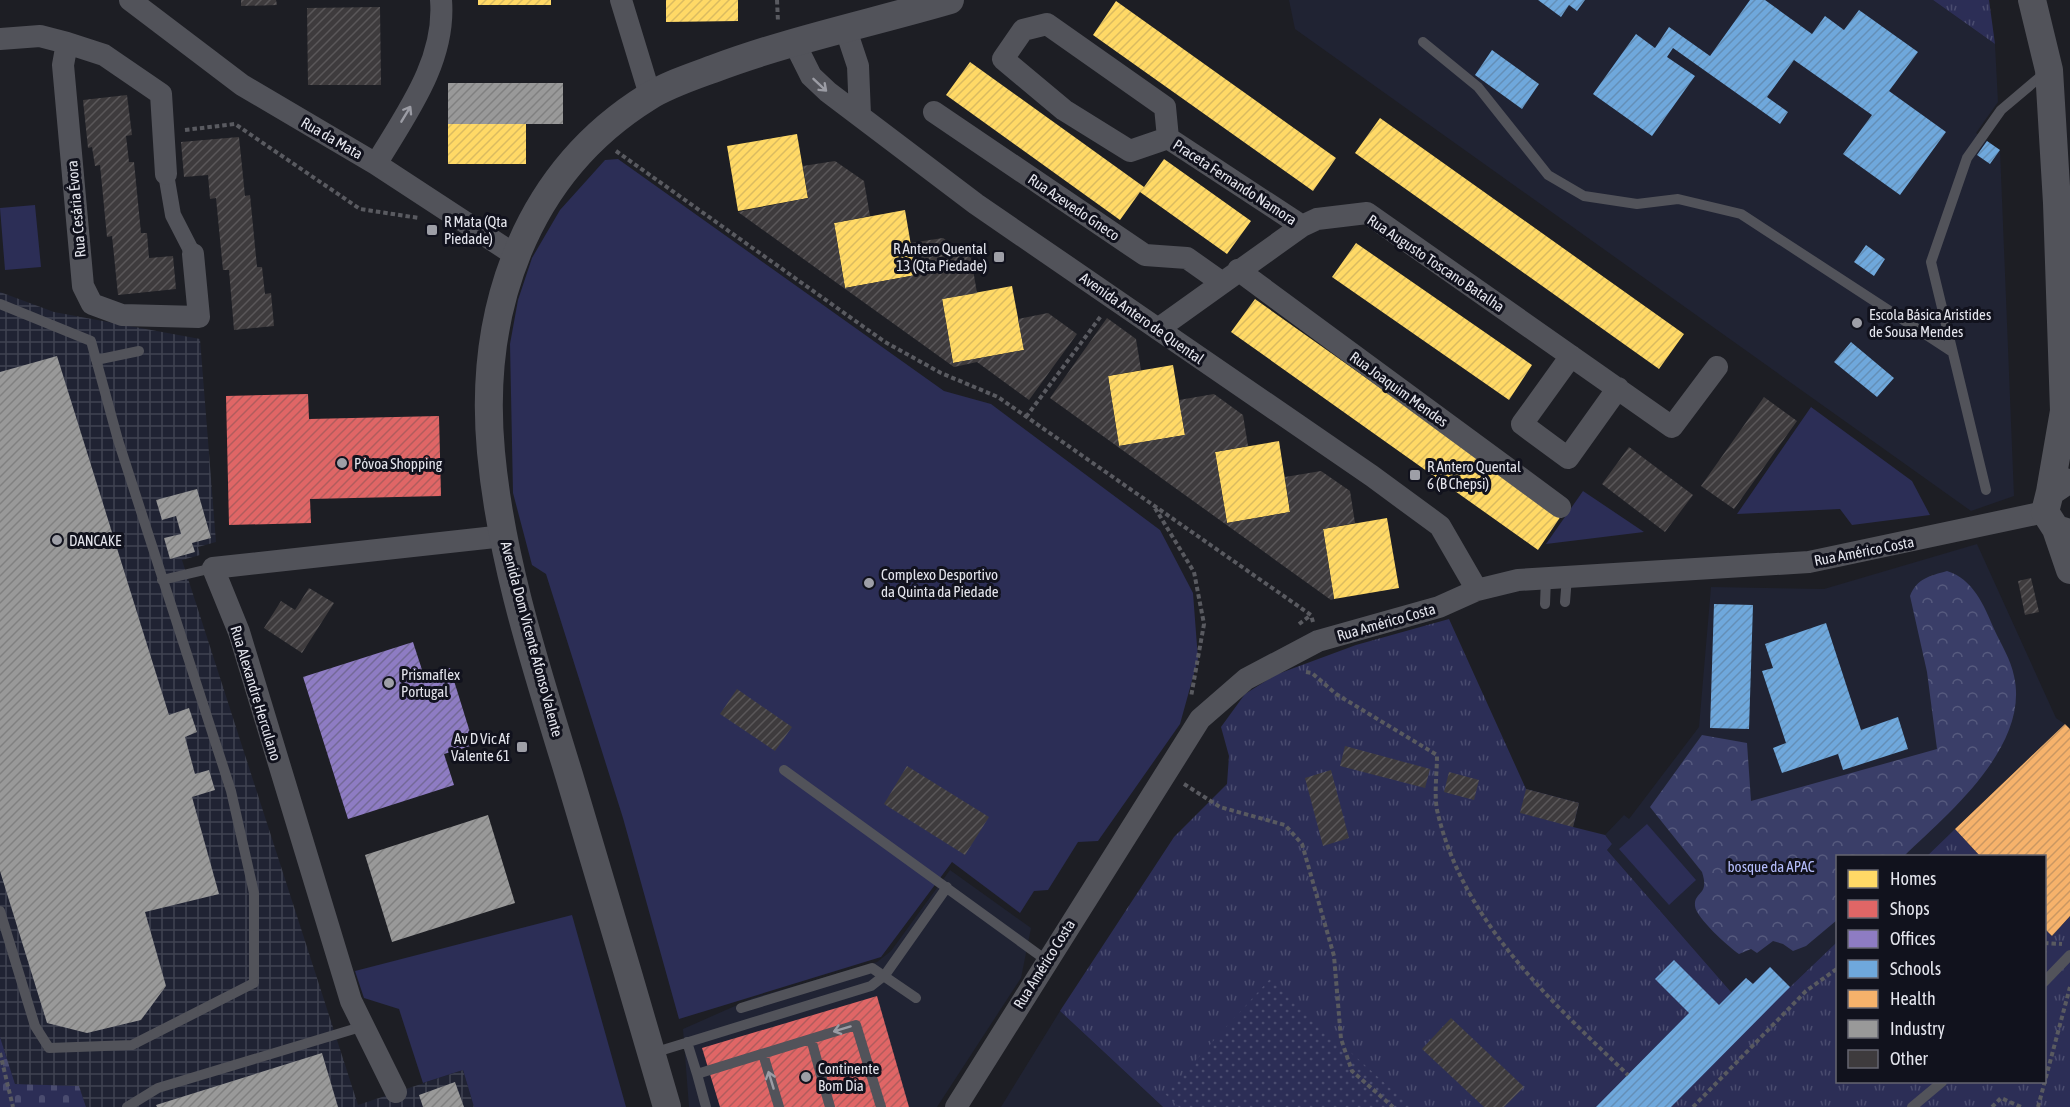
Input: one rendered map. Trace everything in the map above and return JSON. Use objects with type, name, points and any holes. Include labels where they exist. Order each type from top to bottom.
[{"type":"street","name":"Rua da Mata","points":[[130,0],[152,9],[242,85],[376,164],[515,255]]},
{"type":"street","points":[[376,164],[430,68],[441,26],[441,0]]},
{"type":"street","points":[[621,0],[650,95]]},
{"type":"street","name":"Avenida Dom Vicente Afonso Valente","points":[[667,1107],[529,642],[504,536],[491,452],[490,372],[498,313],[515,255],[539,206],[570,162],[595,137],[650,95],[732,62],[794,42],[950,0]]},
{"type":"street","points":[[2032,0],[2049,70],[2067,421],[2058,510],[2070,570]]},
{"type":"street","name":"Praceta Fernando Namora","points":[[1047,24],[1165,107],[1168,138],[1130,151],[1064,110],[1003,59],[1023,30],[1047,24]]},
{"type":"street","points":[[845,27],[858,66],[860,115]]},
{"type":"street","points":[[0,39],[40,36],[67,44]]},
{"type":"street","name":"Avenida Antero de Quental","points":[[794,42],[811,76],[828,92],[976,204],[1440,526],[1477,590]]},
{"type":"street","name":"Rua Cesária Évora","points":[[67,44],[104,55],[161,94],[163,133],[172,214],[193,254],[199,317],[122,315],[92,303],[83,286],[63,65],[67,44]]},
{"type":"street","name":"Rua Azevedo Gneco","points":[[934,112],[1145,255],[1186,258],[1229,276]]},
{"type":"street","name":"Praceta Fernando Namora","points":[[1168,138],[1302,226]]},
{"type":"street","name":"Rua Augusto Toscano Batalha","points":[[1158,329],[1229,276],[1302,226],[1317,219],[1366,213],[1672,427],[1717,367]]},
{"type":"street","name":"Rua Joaquim Mendes","points":[[1229,276],[1560,507]]},
{"type":"street","points":[[1571,356],[1522,424],[1568,458],[1618,388]]},
{"type":"street","name":"Rua Américo Costa","points":[[956,1107],[1046,960],[1200,719],[1246,679],[1318,641],[1439,607],[1477,590],[1518,580],[1809,562],[2058,510]]},
{"type":"street","points":[[213,568],[504,536]]},
{"type":"street","name":"Rua Alexandre Herculano","points":[[213,568],[239,632],[351,1001],[365,1025],[396,1092]]},
{"type":"lane","points":[[1423,42],[1478,87],[1548,175],[1584,196],[1637,204],[1678,200],[1741,214],[1951,351]]},
{"type":"lane","points":[[1986,490],[1931,262],[1967,158],[2001,110],[2049,70]]},
{"type":"lane","points":[[0,304],[91,340],[162,580],[231,791],[254,893],[255,983],[132,1045],[49,1048],[35,1026],[0,911]]},
{"type":"lane","points":[[96,360],[139,351]]},
{"type":"lane","points":[[162,580],[213,568]]},
{"type":"lane","points":[[1556,578],[1565,602]]},
{"type":"lane","points":[[1545,604],[1556,578]]},
{"type":"lane","points":[[784,770],[1046,960]]},
{"type":"lane","points":[[651,1053],[871,986],[885,975],[947,887]]},
{"type":"lane","points":[[2046,980],[2070,955]]},
{"type":"lane","points":[[741,1008],[872,968],[916,998]]},
{"type":"lane","points":[[127,1107],[158,1088],[365,1025]]},
{"type":"lane","points":[[696,1074],[856,1025],[881,1107]]},
{"type":"lane","points":[[810,1039],[830,1107]]},
{"type":"lane","points":[[687,1042],[706,1107]]},
{"type":"lane","points":[[763,1054],[779,1107]]},
{"type":"lane","points":[[1912,1107],[1941,1083]]},
{"type":"path","points":[[163,133],[235,124],[360,209],[426,218]]},
{"type":"path","points":[[595,137],[885,342],[941,373],[998,397],[1311,615],[1318,641]]},
{"type":"path","points":[[1026,417],[1114,298]]},
{"type":"path","points":[[1153,505],[1194,572],[1204,624],[1190,700]]},
{"type":"path","points":[[1292,630],[1311,615]]},
{"type":"path","points":[[1271,667],[1312,673],[1336,694],[1437,755],[1437,808],[1456,872],[1493,932],[1557,1006],[1628,1075]]},
{"type":"path","points":[[1166,772],[1220,807],[1285,825],[1302,844],[1334,956],[1341,1039],[1348,1060],[1352,1071],[1393,1107]]},
{"type":"path","points":[[1692,1107],[1806,991],[1836,969]]},
{"type":"path","points":[[2046,1077],[2070,987]]},
{"type":"path","points":[[0,1053],[13,1107]]},
{"type":"path","points":[[2038,1107],[2044,1083]]},
{"type":"path","points":[[1992,1107],[2001,1098],[2021,1107]]},
{"type":"shaded area","name":"Escola Básica Aristides de Sousa Mendes","points":[[1289,0],[1933,0],[1995,44],[1998,102],[1976,133],[2000,150],[2014,496],[1971,511],[1295,29]]},
{"type":"shaded area","points":[[0,292],[54,312],[200,339],[216,542],[198,547],[200,555],[182,560],[358,1105],[463,1070],[474,1107],[86,1107],[79,1086],[15,1084],[0,1037]]},
{"type":"shaded area","points":[[1977,544],[2056,718],[2065,724],[1928,855],[1836,855],[1836,943],[1790,987],[1753,984],[1731,992],[1607,850],[1612,844],[1605,835],[1624,815],[1629,819],[1699,727],[1711,587],[1824,589]]},
{"type":"shaded area","points":[[950,870],[1031,928],[1021,978],[937,1107],[689,1107],[683,1029],[753,998],[877,962],[891,951]]},
{"type":"shaded area","points":[[1060,1011],[1163,1107],[1001,1107]]},
{"type":"green space","points":[[1933,0],[1989,0],[1995,44]]},
{"type":"green space","name":"Complexo Desportivo da Quinta da Piedade","points":[[618,159],[944,391],[991,404],[1160,530],[1193,593],[1198,659],[1180,724],[1098,841],[1078,842],[1048,890],[1034,891],[1020,913],[952,862],[881,957],[679,1019],[623,818],[546,574],[532,565],[513,493],[510,344],[518,300],[532,258],[560,210],[605,160]]},
{"type":"green space","points":[[35,205],[41,267],[5,270],[0,208]]},
{"type":"green space","points":[[1811,407],[1912,481],[1930,515],[1852,525],[1840,509],[1737,514]]},
{"type":"green space","points":[[1583,491],[1644,532],[1546,544]]},
{"type":"green space","name":"bosque da APAC","points":[[1947,571],[1964,580],[1971,587],[1986,611],[2013,670],[2016,702],[2010,728],[1998,752],[1963,799],[1905,855],[1836,855],[1836,921],[1806,946],[1793,951],[1773,941],[1757,953],[1751,949],[1739,954],[1701,918],[1695,901],[1704,885],[1702,872],[1650,807],[1702,735],[1747,743],[1751,801],[1937,749],[1927,672],[1910,596],[1920,581]]},
{"type":"green space","points":[[1449,619],[1526,789],[1579,803],[1573,827],[1605,835],[1612,844],[1607,850],[1731,992],[1746,978],[1753,984],[1770,967],[1790,987],[1836,943],[1836,1083],[2046,1083],[2046,929],[2052,936],[2070,916],[2070,1107],[1163,1107],[1060,1011],[1174,837],[1227,784],[1229,756],[1221,727],[1245,694],[1275,675],[1356,645]]},
{"type":"green space","points":[[1647,824],[1696,880],[1669,905],[1619,849]]},
{"type":"green space","points":[[1955,829],[1979,855],[1928,855]]},
{"type":"green space","points":[[572,915],[626,1107],[474,1107],[463,1070],[423,1083],[399,1009],[364,998],[355,971]]},
{"type":"green space","points":[[1270,979],[1411,1107],[1179,1107],[1165,1094]]},
{"type":"green space","points":[[0,1037],[15,1084],[79,1086],[86,1107],[0,1107]]},
{"type":"building: Homes","points":[[478,0],[551,0],[551,5],[478,5]]},
{"type":"building: Homes","points":[[666,0],[738,0],[738,21],[666,22]]},
{"type":"building: Homes","points":[[1116,1],[1336,158],[1313,191],[1093,35]]},
{"type":"building: Homes","points":[[970,62],[1144,187],[1164,159],[1251,221],[1227,254],[1140,192],[1120,220],[946,95]]},
{"type":"building: Homes","points":[[448,89],[526,89],[526,164],[448,164]]},
{"type":"building: Homes","points":[[1380,118],[1684,334],[1659,369],[1355,153]]},
{"type":"building: Homes","points":[[797,134],[808,198],[738,211],[727,146]]},
{"type":"building: Homes","points":[[905,210],[916,275],[845,288],[834,223]]},
{"type":"building: Homes","points":[[1356,243],[1532,365],[1509,400],[1332,277]]},
{"type":"building: Homes","points":[[1012,286],[1024,350],[953,363],[942,299]]},
{"type":"building: Homes","points":[[1255,299],[1561,516],[1538,550],[1231,332]]},
{"type":"building: Homes","points":[[1173,365],[1185,435],[1119,446],[1108,376]]},
{"type":"building: Homes","points":[[1279,441],[1290,512],[1227,523],[1215,452]]},
{"type":"building: Homes","points":[[1387,518],[1399,588],[1334,599],[1323,529]]},
{"type":"building: Shops","points":[[308,394],[309,419],[439,416],[441,496],[310,499],[311,523],[229,525],[226,396]]},
{"type":"building: Shops","name":"Continente Bom Dia","points":[[877,996],[909,1107],[720,1107],[702,1048]]},
{"type":"building: Offices","points":[[413,642],[424,676],[450,668],[474,745],[444,754],[454,785],[348,819],[303,677]]},
{"type":"building: Schools","points":[[1538,0],[1585,0],[1577,11],[1569,5],[1561,17]]},
{"type":"building: Schools","points":[[1750,0],[1765,0],[1812,34],[1825,16],[1844,30],[1859,10],[1918,52],[1889,91],[1946,132],[1900,195],[1843,154],[1872,115],[1794,60],[1767,97],[1788,112],[1780,124],[1673,48],[1667,57],[1695,76],[1652,136],[1593,94],[1636,34],[1655,48],[1669,27],[1710,56]]},
{"type":"building: Schools","points":[[1492,50],[1539,84],[1522,109],[1475,75]]},
{"type":"building: Schools","points":[[1987,141],[2000,150],[1990,164],[1977,155]]},
{"type":"building: Schools","points":[[1866,245],[1885,259],[1874,276],[1854,262]]},
{"type":"building: Schools","points":[[1851,342],[1894,378],[1877,397],[1834,362]]},
{"type":"building: Schools","points":[[1714,604],[1753,605],[1749,729],[1710,728]]},
{"type":"building: Schools","points":[[1826,623],[1861,730],[1898,717],[1908,749],[1843,770],[1838,754],[1782,773],[1773,748],[1786,743],[1762,671],[1773,668],[1765,644]]},
{"type":"building: Schools","points":[[1674,960],[1719,1005],[1746,978],[1753,984],[1770,967],[1790,987],[1671,1107],[1596,1107],[1689,1013],[1655,979]]},
{"type":"building: Health","points":[[2065,724],[2070,729],[2070,916],[2052,936],[2046,930],[2046,855],[1979,855],[1955,829]]},
{"type":"building: Industry","points":[[448,83],[563,83],[563,124],[448,124]]},
{"type":"building: Industry","name":"DANCAKE","points":[[57,356],[169,715],[189,708],[197,732],[185,737],[195,774],[209,770],[215,790],[192,797],[219,894],[145,912],[166,986],[141,1020],[87,1033],[47,1023],[0,871],[0,372]]},
{"type":"building: Industry","points":[[197,489],[211,538],[192,543],[195,552],[170,559],[164,538],[181,534],[176,516],[162,520],[156,500]]},
{"type":"building: Industry","points":[[488,815],[515,903],[392,942],[365,855]]},
{"type":"building: Industry","points":[[322,1053],[338,1107],[157,1107],[156,1105]]},
{"type":"building: Industry","points":[[455,1082],[464,1107],[423,1107],[419,1095]]},
{"type":"building: Other","points":[[241,0],[276,0],[277,5],[241,6]]},
{"type":"building: Other","points":[[380,7],[381,85],[308,85],[307,8]]},
{"type":"building: Other","points":[[127,95],[132,135],[126,136],[129,162],[134,162],[141,233],[147,233],[149,258],[173,256],[176,289],[118,295],[112,236],[107,237],[100,165],[95,166],[92,147],[88,148],[83,100]]},
{"type":"building: Other","points":[[239,137],[245,196],[250,195],[257,267],[262,267],[265,294],[271,293],[274,326],[234,330],[229,270],[223,270],[216,198],[210,199],[208,175],[184,177],[181,142]]},
{"type":"building: Other","points":[[835,161],[864,181],[870,216],[834,223],[845,288],[916,275],[910,243],[943,238],[971,258],[977,293],[942,299],[953,363],[1024,350],[1018,319],[1048,313],[1077,334],[1029,400],[977,362],[954,367],[738,212],[808,198],[803,166]]},
{"type":"building: Other","points":[[1107,318],[1136,339],[1141,370],[1108,376],[1119,446],[1185,435],[1179,400],[1214,394],[1243,415],[1248,446],[1215,452],[1227,523],[1290,512],[1285,477],[1321,471],[1350,491],[1355,523],[1323,529],[1334,599],[1331,600],[1050,398]]},
{"type":"building: Other","points":[[1764,397],[1797,421],[1734,509],[1701,486]]},
{"type":"building: Other","points":[[1629,447],[1693,495],[1665,532],[1602,484]]},
{"type":"building: Other","points":[[2031,578],[2039,612],[2025,615],[2018,581]]},
{"type":"building: Other","points":[[309,588],[334,603],[302,653],[264,628],[281,601],[295,610]]},
{"type":"building: Other","points":[[737,689],[792,727],[775,751],[720,714]]},
{"type":"building: Other","points":[[1345,746],[1430,769],[1425,788],[1340,766]]},
{"type":"building: Other","points":[[907,766],[989,817],[965,855],[884,804]]},
{"type":"building: Other","points":[[1331,770],[1349,838],[1323,846],[1305,778]]},
{"type":"building: Other","points":[[1449,772],[1479,780],[1474,800],[1444,792]]},
{"type":"building: Other","points":[[1526,789],[1579,803],[1573,827],[1520,813]]},
{"type":"building: Other","points":[[1451,1018],[1524,1087],[1504,1107],[1484,1107],[1422,1049]]},
{"type":"place","name":"R Mata (Qta Piedade)","points":[[432,230]]},
{"type":"place","name":"R Antero Quental 13 (Qta Piedade)","points":[[999,257]]},
{"type":"place","name":"Escola Básica Aristides de Sousa Mendes","points":[[1857,323]]},
{"type":"place","name":"Póvoa Shopping","points":[[342,463]]},
{"type":"place","name":"R Antero Quental 6 (B Chepsi)","points":[[1415,475]]},
{"type":"place","name":"DANCAKE","points":[[57,540]]},
{"type":"place","name":"Complexo Desportivo da Quinta da Piedade","points":[[869,583]]},
{"type":"place","name":"Prismaflex Portugal","points":[[389,683]]},
{"type":"place","name":"Av D Vic Af Valente 61","points":[[522,747]]},
{"type":"place","name":"Continente Bom Dia","points":[[806,1077]]}]
